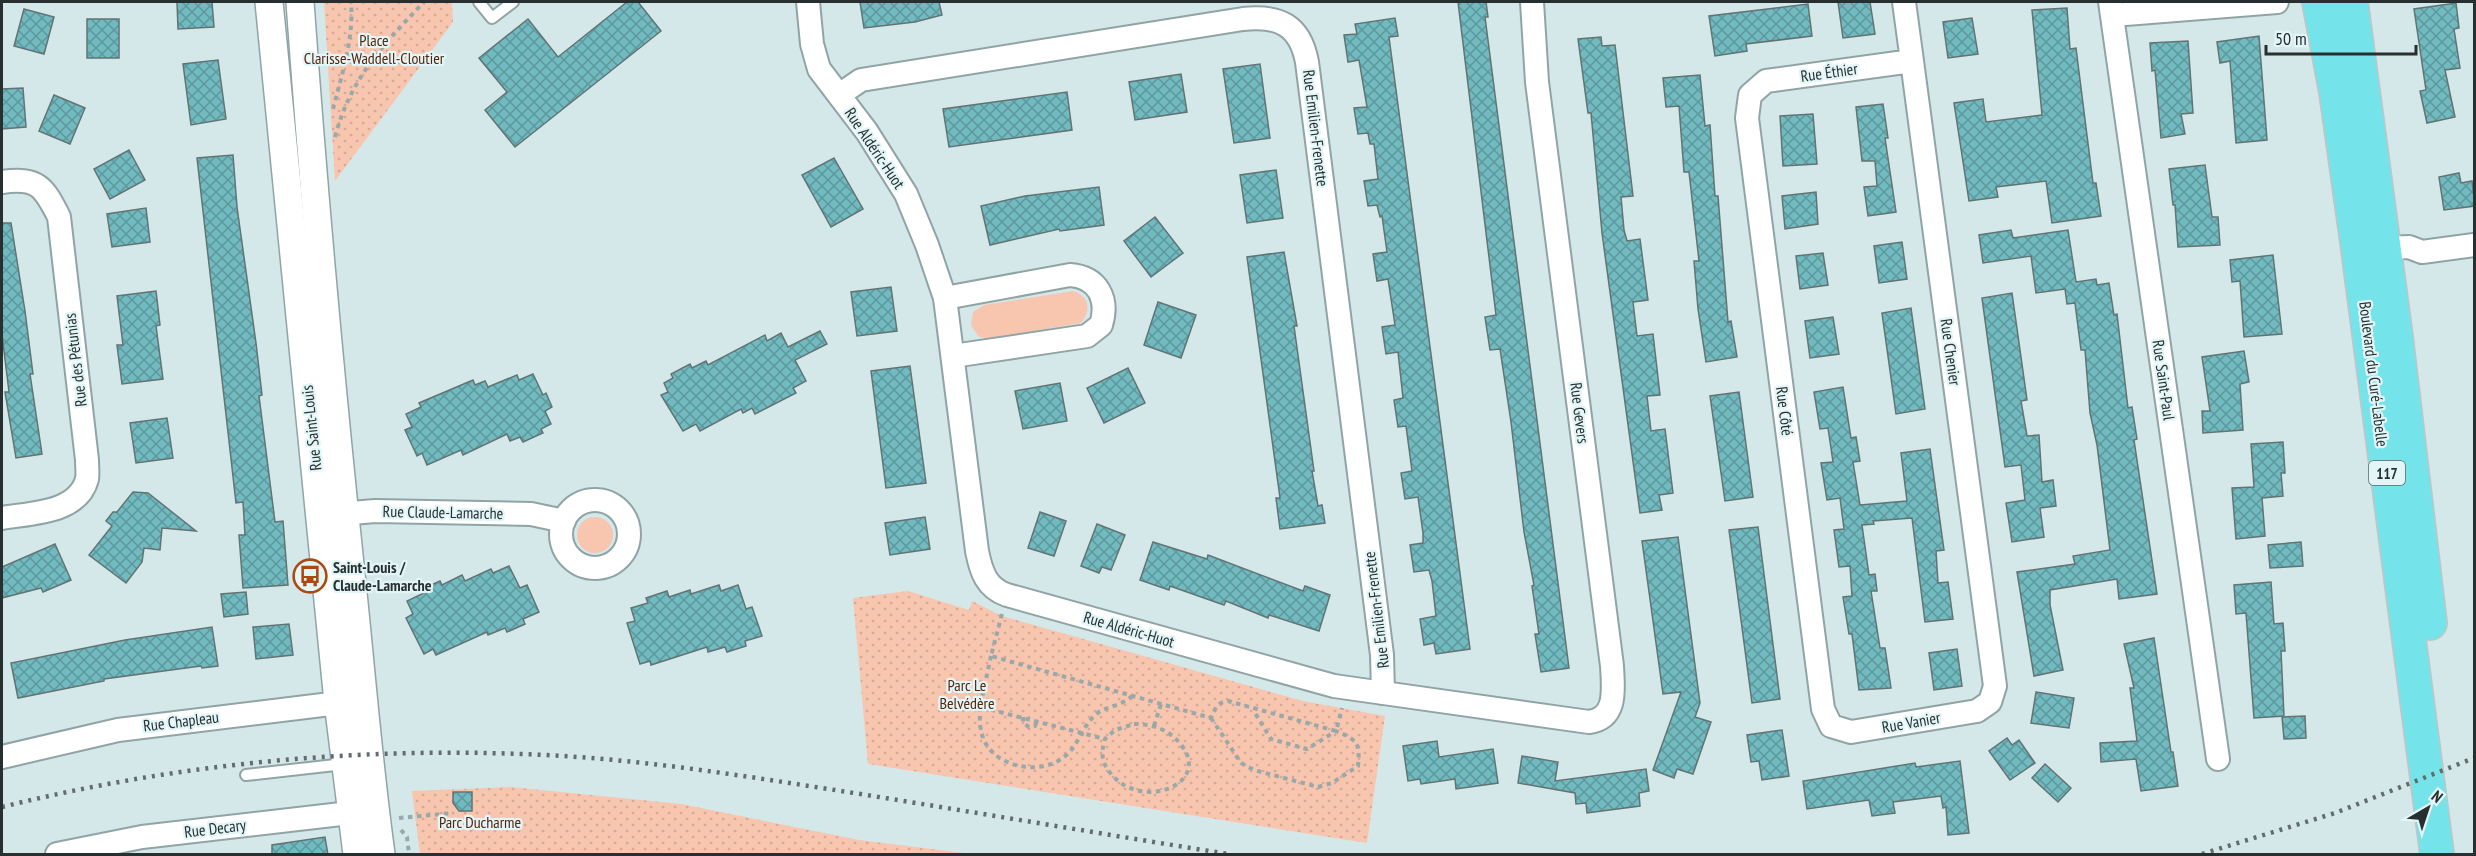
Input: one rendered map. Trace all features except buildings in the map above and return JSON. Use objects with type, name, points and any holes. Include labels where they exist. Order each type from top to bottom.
[{"type":"main road","name":"Boulevard du Curé-Labelle","points":[[2319,2],[2336,92],[2437,855]]},
{"type":"main road","name":"Boulevard du Curé-Labelle","points":[[2351,2],[2384,248],[2458,855]]},
{"type":"street","name":"Rue Saint-Louis","points":[[269,2],[332,515],[351,701],[381,855]]},
{"type":"street","name":"Rue Saint-Louis","points":[[300,2],[313,179],[332,515]]},
{"type":"street","name":"Rue Aldéric-Huot","points":[[808,2],[815,58],[822,75],[867,132],[906,194],[945,298],[979,564],[986,579],[997,590],[1007,595],[1313,681],[1499,709]]},
{"type":"street","name":"Rue Gevers","points":[[1499,709],[1569,721],[1598,720],[1609,710],[1613,690],[1537,82],[1532,2]]},
{"type":"street","name":"Rue Chenier","points":[[1904,2],[1995,686],[1990,702]]},
{"type":"street","points":[[2111,8],[2277,2]]},
{"type":"street","name":"Rue Saint-Paul","points":[[2111,8],[2218,759]]},
{"type":"street","name":"Rue Emilien-Frenette","points":[[839,95],[861,80],[1243,19],[1268,18],[1294,31],[1304,48],[1307,63],[1383,662],[1383,693]]},
{"type":"street","name":"Rue Éthier","points":[[1750,95],[1766,81],[1912,61]]},
{"type":"street","name":"Rue Côté","points":[[1750,95],[1747,118],[1750,142],[1823,709],[1831,726]]},
{"type":"street","name":"Rue des Pétunias","points":[[2,182],[32,183],[46,191],[59,217],[87,460],[87,480],[77,496],[62,506],[2,518]]},
{"type":"street","points":[[2384,248],[2409,247],[2422,252],[2475,245]]},
{"type":"street","points":[[945,298],[1070,275],[1080,276],[1092,282],[1097,287],[1103,302],[1101,325],[1087,336],[953,356]]},
{"type":"street","name":"Rue Claude-Lamarche","points":[[332,515],[392,511],[531,514],[564,521]]},
{"type":"street","name":"Rue Saint-Louis","points":[[351,701],[345,764],[374,814]]},
{"type":"street","name":"Rue Chapleau","points":[[2,757],[118,730],[351,701]]},
{"type":"street","name":"Rue Vanier","points":[[1831,726],[1851,732],[1977,711],[1990,702]]},
{"type":"street","name":"Rue Saint-Louis","points":[[357,855],[374,814]]},
{"type":"street","name":"Rue Decary","points":[[57,855],[142,837],[374,814]]},
{"type":"lane","points":[[479,2],[492,18],[513,2]]},
{"type":"lane","points":[[246,776],[345,764]]},
{"type":"path","points":[[331,116],[348,49],[352,24],[351,2]]},
{"type":"path","points":[[334,141],[346,101],[355,82],[424,2]]},
{"type":"path","points":[[1002,613],[980,707],[979,723],[983,740],[994,753],[1018,766],[1039,767],[1057,761],[1070,751],[1099,712],[1132,696]]},
{"type":"path","points":[[991,656],[1210,718],[1238,759],[1246,766],[1318,787],[1332,783],[1358,766],[1358,746],[1354,738],[1336,731],[1255,708],[1221,702],[1216,706],[1210,718]]},
{"type":"path","points":[[1154,726],[1161,704]]},
{"type":"path","points":[[980,707],[1105,739]]},
{"type":"path","points":[[1255,708],[1255,712],[1271,739],[1307,749],[1336,731],[1342,707]]},
{"type":"path","points":[[1023,717],[1023,723],[1029,728],[1035,726],[1037,721]]},
{"type":"path","points":[[1134,724],[1154,726],[1172,735],[1187,754],[1188,760],[1182,779],[1178,784],[1161,792],[1141,792],[1130,789],[1116,779],[1104,764],[1102,747],[1105,739],[1123,726],[1134,724]]},
{"type":"path","points":[[374,814],[453,813]]},
{"type":"path","points":[[397,829],[407,837],[409,855]]},
{"type":"green space","name":"Place Clarisse-Waddell-Cloutier","points":[[324,2],[452,2],[453,22],[335,181]]},
{"type":"green space","points":[[1073,291],[1083,296],[1088,308],[1081,323],[987,339],[978,336],[971,325],[973,312],[984,305]]},
{"type":"green space","points":[[595,517],[608,522],[613,535],[608,548],[595,553],[582,548],[577,535],[582,522]]},
{"type":"green space","name":"Parc Le Belvédère","points":[[908,591],[969,610],[972,601],[1002,616],[1303,701],[1385,716],[1367,843],[868,764],[853,598]]},
{"type":"green space","name":"Parc Ducharme","points":[[511,787],[681,804],[859,840],[972,854],[420,854],[412,791]]},
{"type":"railway","points":[[2,807],[136,779],[271,761],[408,753],[545,755],[584,757],[738,775],[1228,854]]},
{"type":"railway","points":[[2202,854],[2335,813],[2474,758]]},
{"type":"place","name":"Saint-Louis / Claude-Lamarche","points":[[310,576]]}]
